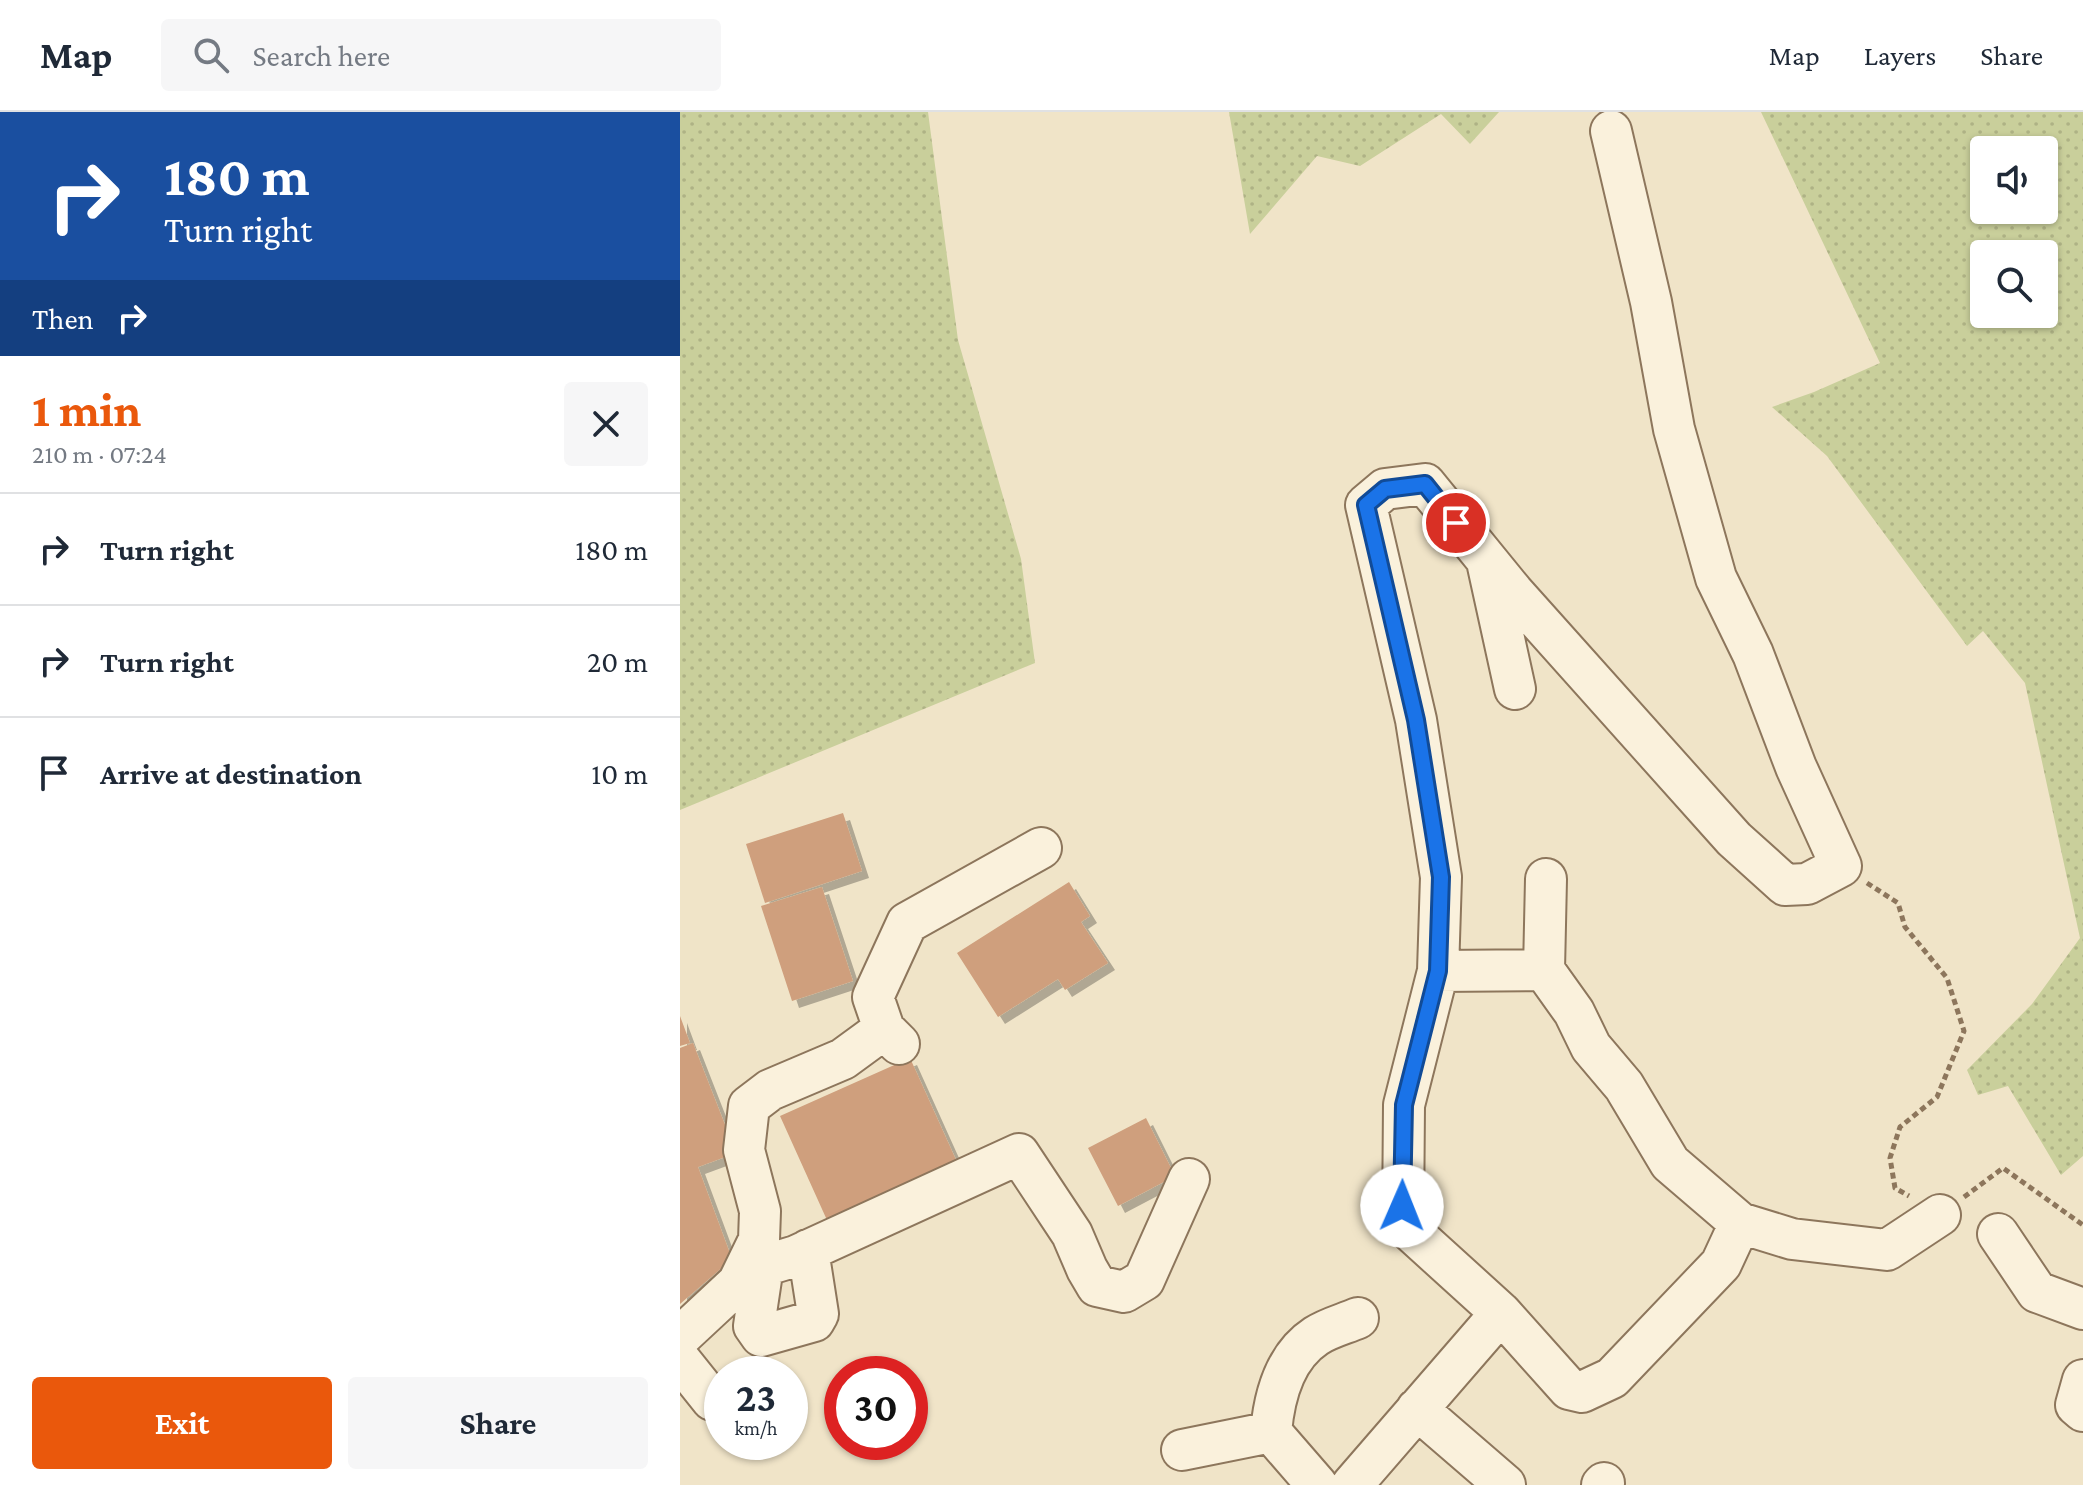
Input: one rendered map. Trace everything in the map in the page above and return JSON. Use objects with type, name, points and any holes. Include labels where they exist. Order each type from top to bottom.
[{"type":"street","points":[[1611,131],[1651,302],[1674,429],[1716,578],[1753,654],[1796,767],[1841,866],[1807,884],[1785,885],[1734,839],[1487,562],[1425,484],[1385,489],[1366,505],[1416,720],[1441,877],[1438,971],[1404,1105],[1403,1224],[1501,1313],[1569,1389],[1582,1392],[1612,1378],[1712,1275],[1721,1264],[1740,1223]]},
{"type":"street","points":[[1487,562],[1515,689]]},
{"type":"street","points":[[808,1250],[818,1314],[814,1321],[761,1336],[754,1326],[760,1211],[744,1150],[749,1106],[770,1090],[892,1036],[873,997],[907,923],[1041,848]]},
{"type":"street","points":[[1546,879],[1544,970],[1574,1012],[1591,1047],[1624,1086],[1670,1163],[1740,1223],[1792,1239],[1887,1250],[1940,1215]]},
{"type":"street","points":[[1438,971],[1544,970]]},
{"type":"street","points":[[680,1337],[755,1266],[808,1250],[1019,1154],[1072,1234],[1097,1286],[1124,1292],[1144,1280],[1189,1179]]},
{"type":"street","points":[[1998,1234],[2037,1292],[2083,1309]]},
{"type":"street","points":[[1352,1485],[1501,1313]]},
{"type":"street","points":[[1182,1450],[1273,1416],[1300,1351],[1316,1336],[1358,1318]]},
{"type":"street","points":[[680,1360],[704,1390]]},
{"type":"street","points":[[2083,1380],[2076,1405],[2083,1411]]},
{"type":"street","points":[[1417,1409],[1505,1485]]},
{"type":"street","points":[[1273,1416],[1317,1485]]},
{"type":"path","points":[[1841,866],[1898,903],[1905,927],[1947,978],[1964,1031],[1937,1097],[1900,1127],[1890,1158],[1895,1188],[1940,1215],[2003,1168],[2083,1225]]},
{"type":"green space","points":[[680,112],[928,112],[958,340],[1021,559],[1035,663],[680,810]]},
{"type":"green space","points":[[1229,112],[1499,112],[1470,144],[1441,114],[1360,166],[1317,156],[1250,234]]},
{"type":"green space","points":[[1761,112],[2083,112],[2083,1156],[2061,1175],[2008,1086],[1978,1095],[1967,1070],[2032,1004],[2080,938],[2025,683],[1983,631],[1967,646],[1827,456],[1772,407],[1880,363]]},
{"type":"building","points":[[843,813],[862,871],[765,903],[746,844]]},
{"type":"building","points":[[1069,882],[1090,916],[1081,922],[1108,963],[1065,990],[1058,979],[998,1017],[957,953]]},
{"type":"building","points":[[822,887],[853,981],[792,1001],[761,906]]},
{"type":"building","points":[[680,1016],[690,1043],[680,1046]]},
{"type":"building","points":[[693,1043],[736,1153],[698,1167],[732,1259],[680,1304],[680,1048]]},
{"type":"building","points":[[910,1058],[961,1171],[831,1229],[780,1116]]},
{"type":"building","points":[[1146,1118],[1175,1176],[1118,1206],[1088,1148]]},
{"type":"route","points":[[1402,1206],[1404,1105],[1438,971],[1441,877],[1416,720],[1366,505],[1385,489],[1425,484],[1456,523]]}]
